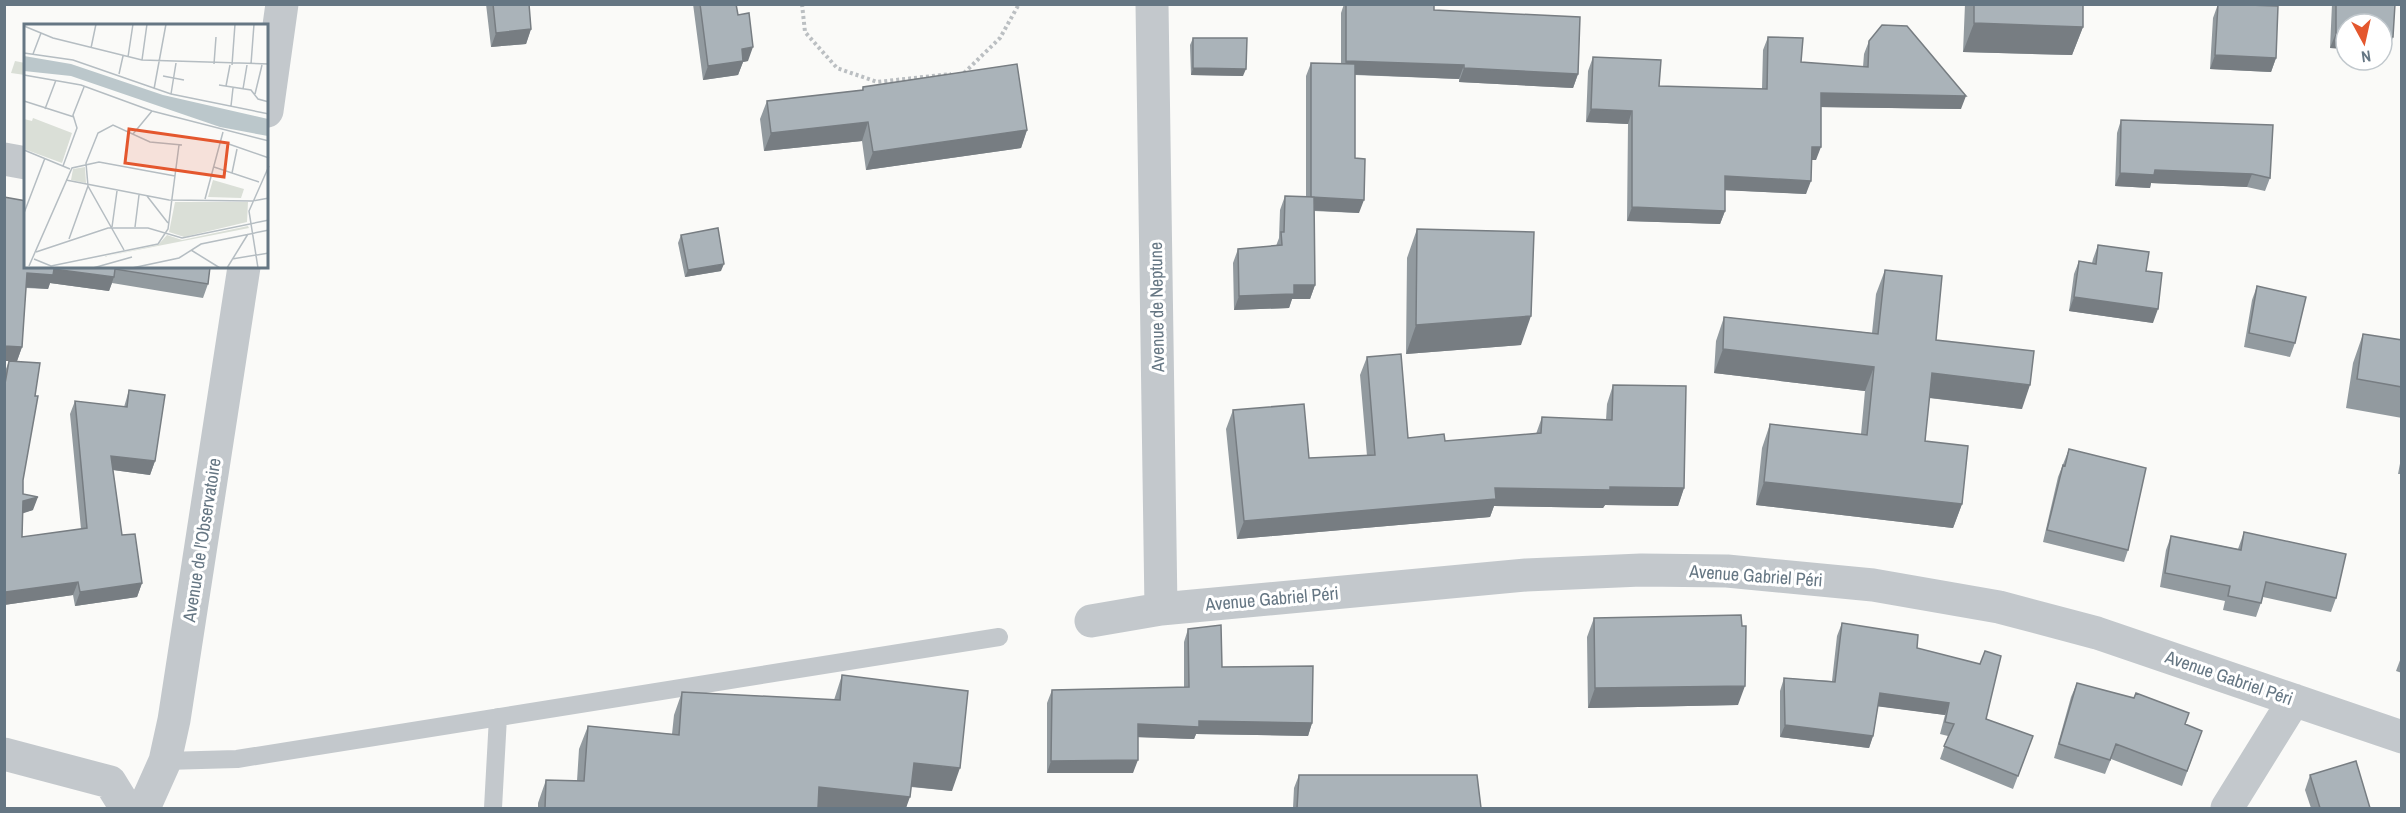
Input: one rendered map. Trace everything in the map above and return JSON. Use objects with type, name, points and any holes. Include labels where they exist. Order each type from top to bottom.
[{"type":"street","points":[[268,104],[282,4]]},
{"type":"street","name":"Avenue de Neptune","points":[[1152,4],[1161,609]]},
{"type":"street","points":[[4,159],[24,163]]},
{"type":"street","name":"Avenue de l'Observatoire","points":[[144,808],[165,761],[174,720],[244,268]]},
{"type":"street","name":"Avenue Gabriel Péri","points":[[1090,621],[1161,609],[1527,575],[1641,570],[1726,571],[1873,585],[2000,607],[2097,633],[2402,737]]},
{"type":"street","points":[[2227,808],[2294,700]]},
{"type":"street","points":[[4,754],[110,782],[126,808]]},
{"type":"lane","points":[[165,761],[237,759],[999,637]]},
{"type":"lane","points":[[493,808],[498,717]]},
{"type":"path","points":[[802,4],[805,32],[837,69],[878,82],[966,73],[1000,38],[1020,4]]},
{"type":"shaded area","points":[[15,61],[24,63],[24,75],[11,73]]},
{"type":"building","points":[[493,4],[529,4],[531,29],[496,33]]},
{"type":"building","points":[[700,4],[736,4],[738,15],[749,13],[753,47],[742,49],[743,61],[708,66]]},
{"type":"building","points":[[1346,4],[1434,4],[1434,10],[1580,17],[1578,74],[1464,68],[1464,65],[1346,61]]},
{"type":"building","points":[[1974,4],[2083,4],[2083,27],[1974,23]]},
{"type":"building","points":[[2218,4],[2278,6],[2276,58],[2215,55]]},
{"type":"building","points":[[2336,4],[2395,4],[2394,20],[2394,12],[2336,12]]},
{"type":"building","points":[[1882,25],[1907,26],[1966,96],[1821,93],[1821,147],[1812,147],[1811,181],[1725,176],[1725,211],[1632,207],[1632,111],[1591,109],[1593,57],[1661,60],[1659,86],[1767,89],[1768,37],[1803,38],[1801,62],[1868,67],[1869,41]]},
{"type":"building","points":[[1193,38],[1247,38],[1246,69],[1193,68]]},
{"type":"building","points":[[1311,63],[1355,64],[1355,158],[1365,159],[1364,200],[1311,197]]},
{"type":"building","points":[[1017,64],[1027,130],[873,152],[868,122],[771,133],[767,101],[863,90],[863,87]]},
{"type":"building","points":[[2121,120],[2273,125],[2270,178],[2252,174],[2155,170],[2154,175],[2120,173]]},
{"type":"building","points":[[1285,196],[1314,197],[1315,285],[1294,285],[1294,294],[1239,296],[1238,249],[1282,245]]},
{"type":"building","points":[[4,197],[24,201],[24,268],[210,268],[208,284],[115,269],[114,277],[54,269],[53,275],[27,273],[22,347],[4,346]]},
{"type":"building","points":[[718,228],[724,264],[688,270],[681,235]]},
{"type":"building","points":[[1417,229],[1534,232],[1531,316],[1416,325]]},
{"type":"building","points":[[2098,245],[2149,252],[2146,271],[2162,273],[2158,309],[2074,297],[2079,261],[2096,264]]},
{"type":"building","points":[[1885,270],[1942,276],[1936,340],[2034,351],[2030,385],[1932,373],[1925,441],[1968,446],[1962,504],[1764,482],[1770,424],[1867,435],[1874,367],[1723,349],[1724,317],[1878,334]]},
{"type":"building","points":[[2257,286],[2306,297],[2295,343],[2249,333]]},
{"type":"building","points":[[2363,334],[2402,340],[2402,387],[2357,379]]},
{"type":"building","points":[[1401,354],[1408,438],[1444,434],[1445,441],[1541,433],[1542,417],[1612,420],[1613,385],[1686,386],[1684,488],[1610,487],[1610,490],[1495,488],[1496,499],[1244,521],[1233,410],[1304,404],[1309,458],[1375,455],[1367,357]]},
{"type":"building","points":[[9,361],[40,363],[35,396],[38,396],[23,480],[23,494],[38,497],[23,501],[22,537],[87,528],[75,401],[127,407],[129,390],[165,395],[155,461],[111,456],[122,535],[135,534],[142,583],[80,592],[78,582],[6,592],[4,600],[4,389]]},
{"type":"building","points":[[2069,449],[2146,468],[2128,550],[2047,530]]},
{"type":"building","points":[[2244,532],[2346,554],[2336,598],[2266,582],[2261,603],[2228,596],[2230,586],[2165,573],[2171,536],[2241,550]]},
{"type":"building","points":[[1741,615],[1742,626],[1746,626],[1745,686],[1595,688],[1594,618]]},
{"type":"building","points":[[1842,623],[1918,635],[1917,648],[1980,664],[1985,651],[2001,656],[1986,719],[2033,736],[2018,776],[1944,746],[1954,724],[1945,722],[1949,703],[1880,693],[1873,736],[1785,725],[1784,678],[1835,682]]},
{"type":"building","points":[[1221,625],[1222,667],[1313,666],[1312,723],[1199,721],[1199,727],[1138,724],[1138,760],[1051,761],[1052,690],[1189,687],[1188,629]]},
{"type":"building","points":[[842,675],[968,691],[960,768],[914,763],[910,797],[819,787],[818,808],[545,808],[546,780],[584,781],[588,726],[679,735],[682,692],[840,700]]},
{"type":"building","points":[[2077,683],[2134,698],[2136,693],[2189,713],[2185,724],[2202,731],[2187,771],[2116,744],[2110,760],[2059,744]]},
{"type":"building","points":[[2356,761],[2370,808],[2320,808],[2310,775]]},
{"type":"building","points":[[1299,775],[1477,775],[1481,808],[1297,808]]}]
